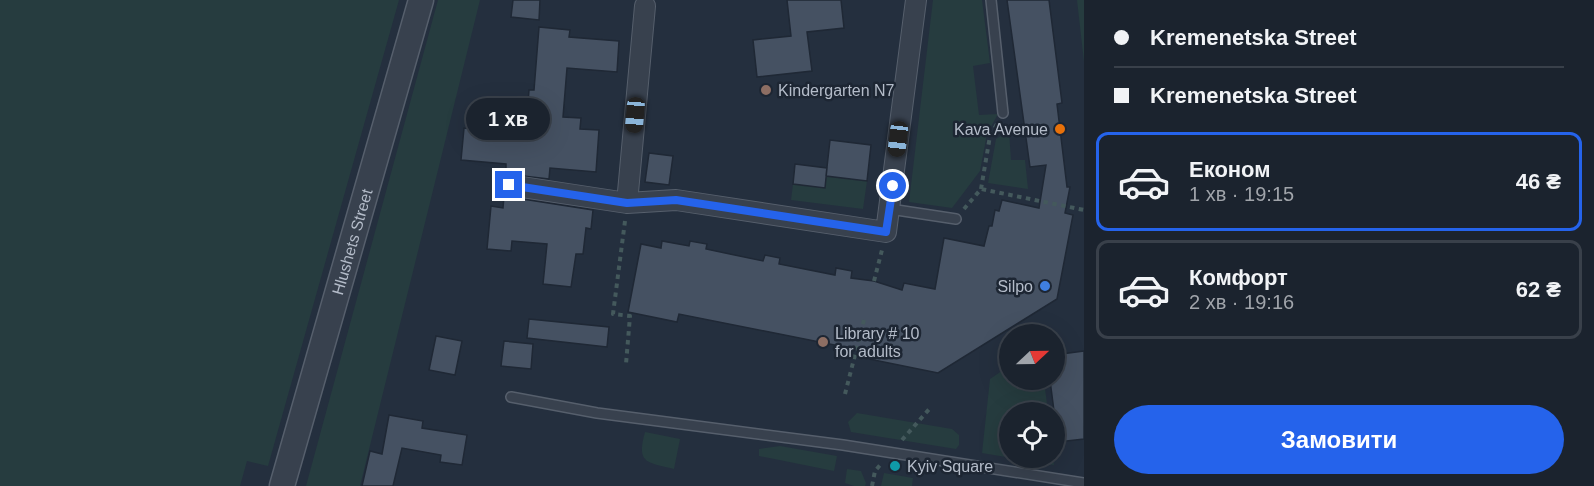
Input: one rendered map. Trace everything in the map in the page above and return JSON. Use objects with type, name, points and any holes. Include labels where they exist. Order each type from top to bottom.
[{"type":"street","name":"Hlushets Street","points":[[282,486],[421,0]]},
{"type":"street","points":[[509,185],[627,203],[676,200],[886,232],[915,0]]},
{"type":"street","points":[[627,203],[645,6]]},
{"type":"lane","points":[[991,0],[1003,113]]},
{"type":"lane","points":[[890,209],[956,219]]},
{"type":"lane","points":[[511,397],[597,412],[892,453],[1084,483]]},
{"type":"path","points":[[956,219],[981,189],[990,136],[1003,113]]},
{"type":"path","points":[[981,189],[1084,210]]},
{"type":"path","points":[[626,364],[630,316],[613,314],[627,203]]},
{"type":"path","points":[[874,282],[886,232]]},
{"type":"path","points":[[845,394],[865,316]]},
{"type":"path","points":[[872,486],[875,471],[931,406]]},
{"type":"green space","points":[[0,0],[399,0],[268,466],[247,461],[240,486],[0,486]]},
{"type":"green space","points":[[438,0],[480,0],[360,486],[306,486]]},
{"type":"green space","points":[[933,0],[982,0],[990,63],[973,66],[979,115],[998,114],[987,134],[980,171],[952,208],[909,202]]},
{"type":"green space","points":[[1077,0],[1084,0],[1084,62]]},
{"type":"green space","points":[[1009,131],[1011,160],[1025,160],[1028,189],[988,183],[996,139]]},
{"type":"green space","points":[[826,176],[867,181],[863,209],[791,200],[793,184]]},
{"type":"green space","points":[[999,373],[999,390],[1045,390],[1047,402],[999,402],[999,456],[982,453],[990,379]]},
{"type":"green space","points":[[857,413],[952,429],[959,435],[959,445],[956,449],[851,432],[848,422]]},
{"type":"green space","points":[[645,432],[680,439],[674,469],[646,460],[642,450]]},
{"type":"green space","points":[[780,446],[837,456],[834,471],[759,456],[759,449]]},
{"type":"green space","points":[[847,469],[861,471],[865,486],[845,483]]},
{"type":"green space","points":[[884,473],[913,478],[912,486],[881,486]]},
{"type":"building","points":[[513,0],[540,0],[539,20],[511,17]]},
{"type":"building","points":[[787,0],[841,0],[844,28],[807,32],[812,71],[757,77],[753,40],[791,36]]},
{"type":"building","points":[[1007,0],[1049,0],[1062,103],[1057,104],[1067,187],[1070,187],[1065,213],[1073,215],[1057,299],[1017,324],[999,324],[999,335],[938,373],[869,359],[870,352],[679,314],[677,322],[628,312],[641,244],[661,248],[662,241],[689,246],[690,241],[707,244],[706,249],[763,261],[765,255],[780,258],[779,264],[835,275],[836,268],[852,271],[851,278],[874,281],[902,290],[904,283],[935,289],[944,238],[984,246],[989,226],[992,226],[995,210],[999,211],[1002,200],[1039,208],[1046,165],[1030,167]]},
{"type":"building","points":[[539,27],[570,30],[569,37],[619,41],[617,72],[567,68],[563,117],[581,118],[580,129],[599,130],[596,172],[550,168],[549,179],[506,174],[506,164],[461,160],[464,128],[488,130],[488,125],[526,129],[529,90],[534,90]]},
{"type":"building","points":[[830,140],[871,145],[867,181],[826,176]]},
{"type":"building","points":[[649,153],[673,156],[669,185],[645,182]]},
{"type":"building","points":[[795,164],[827,168],[825,188],[793,184]]},
{"type":"building","points":[[504,196],[593,210],[591,229],[586,228],[583,254],[576,254],[571,287],[543,284],[547,244],[512,241],[511,251],[487,249],[491,206],[503,208]]},
{"type":"building","points":[[529,319],[609,327],[607,347],[527,338]]},
{"type":"building","points":[[436,336],[462,341],[455,375],[429,370]]},
{"type":"building","points":[[504,341],[533,344],[531,369],[501,366]]},
{"type":"building","points":[[1084,351],[1084,439],[1065,441],[1065,402],[1053,402],[1051,390],[1065,390],[1065,354]]},
{"type":"building","points":[[389,415],[423,421],[422,428],[467,435],[462,465],[440,462],[441,455],[402,448],[393,486],[362,486],[370,451],[382,454]]},
{"type":"place","name":"Kindergarten N7","points":[[766,90]]},
{"type":"place","name":"Kava Avenue","points":[[1060,129]]},
{"type":"place","name":"Silpo","points":[[1045,286]]},
{"type":"place","name":"Library # 10 for adults","points":[[823,342]]},
{"type":"place","name":"Kyiv Square","points":[[895,466]]},
{"type":"route","points":[[509,185],[627,203],[676,200],[886,232],[893,186]]}]
